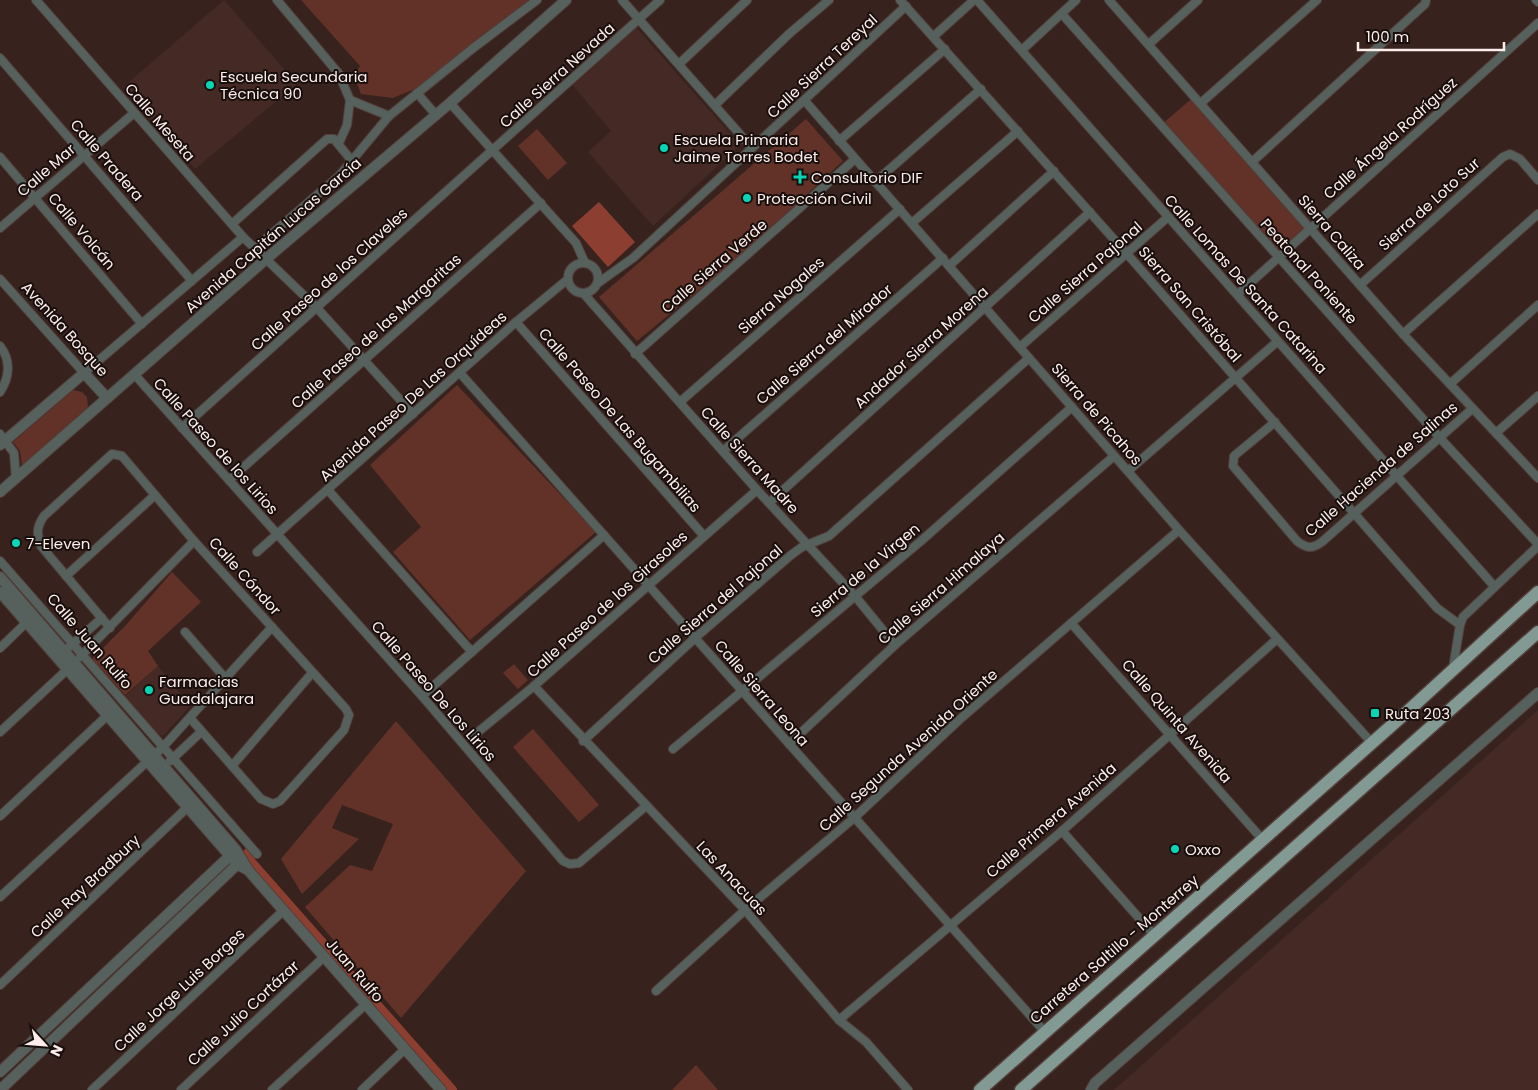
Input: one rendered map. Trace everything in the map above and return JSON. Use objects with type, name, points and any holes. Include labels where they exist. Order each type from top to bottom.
[{"type":"main road","name":"Carretera Saltillo - Monterrey","points":[[980,1090],[1044,1031],[1453,671],[1538,592]]},
{"type":"main road","points":[[1021,1090],[1538,632]]},
{"type":"street","name":"Calle Meseta","points":[[36,0],[243,237],[317,308],[413,414]]},
{"type":"street","points":[[277,0],[339,74],[350,100],[347,124],[339,143]]},
{"type":"street","points":[[254,249],[338,176],[389,116],[537,0]]},
{"type":"street","name":"Avenida Capitán Lucas García","points":[[0,492],[266,259],[450,103],[566,0]]},
{"type":"street","points":[[622,0],[752,148]]},
{"type":"street","name":"Calle Sierra Nevada","points":[[494,151],[567,81],[660,0]]},
{"type":"street","points":[[679,64],[747,0]]},
{"type":"street","points":[[715,105],[829,0]]},
{"type":"street","points":[[934,36],[975,0]]},
{"type":"street","name":"Calle Lomas De Santa Catarina","points":[[975,0],[1022,50],[1494,586]]},
{"type":"street","points":[[1022,50],[1076,0]]},
{"type":"street","name":"Sierra Caliza","points":[[1109,0],[1403,334],[1538,478]]},
{"type":"street","points":[[1149,44],[1198,0]]},
{"type":"street","points":[[1201,103],[1316,0]]},
{"type":"street","points":[[1252,162],[1426,1]]},
{"type":"street","name":"Sierra San Cristóbal","points":[[903,3],[1054,171],[1438,608],[1460,625]]},
{"type":"street","name":"Calle Sierra Tereyal","points":[[598,283],[633,258],[805,101],[903,3]]},
{"type":"street","name":"Peatonal Poniente","points":[[1062,14],[1440,438],[1538,545]]},
{"type":"street","name":"Calle Ángela Rodríguez","points":[[1238,294],[1538,23]]},
{"type":"street","points":[[839,141],[945,49]]},
{"type":"street","name":"Calle Pradera","points":[[0,58],[192,281]]},
{"type":"street","points":[[875,182],[981,89]]},
{"type":"street","points":[[417,93],[436,115]]},
{"type":"street","points":[[350,100],[389,116]]},
{"type":"street","name":"Sierra de Picahos","points":[[805,101],[986,306],[1179,530],[1372,743]]},
{"type":"street","points":[[450,103],[576,243],[585,263],[595,268],[598,272],[598,283],[590,292],[584,294]]},
{"type":"street","name":"Calle Mar","points":[[0,228],[134,113]]},
{"type":"street","points":[[912,223],[1018,131]]},
{"type":"street","points":[[232,224],[321,143],[334,139],[352,161]]},
{"type":"street","name":"Calle Paseo de los Claveles","points":[[182,428],[494,151]]},
{"type":"street","name":"Sierra de Loto Sur","points":[[1360,285],[1503,157],[1510,154],[1520,159],[1538,180]]},
{"type":"street","name":"Calle Volcán","points":[[0,157],[142,324]]},
{"type":"street","name":"Calle Sierra Verde","points":[[635,354],[856,159]]},
{"type":"street","points":[[950,265],[1054,171]]},
{"type":"street","name":"Calle Paseo de las Margaritas","points":[[229,480],[541,203]]},
{"type":"street","name":"Sierra Nogales","points":[[680,402],[900,209]]},
{"type":"street","name":"Andador Sierra Morena","points":[[770,502],[1090,212]]},
{"type":"street","points":[[1403,334],[1538,214]]},
{"type":"street","name":"Calle Sierra Pajonal","points":[[1020,347],[1128,255],[1168,217]]},
{"type":"street","points":[[16,479],[14,453],[2,440],[84,373],[243,237]]},
{"type":"street","name":"Calle Sierra del Mirador","points":[[723,450],[943,258]]},
{"type":"street","points":[[568,279],[575,266],[585,263]]},
{"type":"street","name":"Avenida Bosque","points":[[0,279],[107,398]]},
{"type":"street","name":"Calle Sierra Madre","points":[[568,279],[570,287],[576,292],[584,294],[757,490],[855,596],[895,645]]},
{"type":"street","name":"Avenida Paseo De Las Orquídeas","points":[[257,552],[516,322],[568,279]]},
{"type":"street","points":[[1450,384],[1538,305]]},
{"type":"street","name":"Calle Paseo De Las Bugambilias","points":[[516,322],[704,536]]},
{"type":"street","points":[[1128,471],[1278,341]]},
{"type":"street","points":[[0,346],[7,357],[8,365],[7,380],[0,392]]},
{"type":"street","name":"Calle Sierra del Pajonal","points":[[583,741],[695,638],[791,555],[829,536],[1029,358]]},
{"type":"street","name":"Calle Sierra Leona","points":[[460,373],[1044,1031]]},
{"type":"street","name":"Calle Paseo de los Lirios","points":[[135,375],[277,535]]},
{"type":"street","points":[[1496,434],[1538,396]]},
{"type":"street","name":"Sierra de la Virgen","points":[[673,749],[921,541],[1072,407]]},
{"type":"street","name":"Calle Hacienda de Salinas","points":[[1275,422],[1237,454],[1232,462],[1236,470],[1276,519],[1296,541],[1307,548],[1318,545],[1472,409]]},
{"type":"street","name":"Calle Cóndor","points":[[110,628],[41,546],[37,537],[40,523],[44,516],[112,454],[122,456],[194,541],[346,709],[349,715],[344,730],[276,804],[269,804],[261,799],[190,718]]},
{"type":"street","name":"Calle Sierra Himalaya","points":[[789,744],[895,645],[1114,456]]},
{"type":"street","points":[[328,490],[472,652]]},
{"type":"street","name":"Calle Paseo de los Girasoles","points":[[473,736],[534,686],[757,490]]},
{"type":"street","points":[[66,576],[155,495]]},
{"type":"street","name":"Calle Segunda Avenida Oriente","points":[[656,991],[744,910],[854,818],[959,720],[1179,530]]},
{"type":"street","name":"Calle Paseo De Los Lirios","points":[[277,535],[422,696],[559,858],[570,864],[579,863],[646,806]]},
{"type":"street","points":[[422,696],[604,536]]},
{"type":"street","points":[[0,732],[79,659],[194,541]]},
{"type":"street","points":[[1453,671],[1460,625],[1466,613],[1538,545]]},
{"type":"street","name":"Calle Juan Rulfo","points":[[0,561],[65,651],[67,670],[107,716],[155,754]]},
{"type":"street","name":"Calle Juan Rulfo","points":[[0,577],[31,619]]},
{"type":"street","name":"Calle Juan Rulfo","points":[[0,592],[65,651],[79,659],[165,765],[191,804],[240,862]]},
{"type":"street","points":[[65,651],[102,618]]},
{"type":"street","points":[[0,648],[31,619]]},
{"type":"street","name":"Calle Quinta Avenida","points":[[1071,623],[1262,839]]},
{"type":"street","points":[[0,897],[155,754],[272,627]]},
{"type":"street","points":[[186,632],[225,678]]},
{"type":"street","name":"Calle Primera Avenida","points":[[839,1020],[1062,830],[1277,638]]},
{"type":"street","name":"Calle Juan Rulfo","points":[[79,659],[115,708],[165,765],[257,854]]},
{"type":"street","points":[[232,766],[312,673]]},
{"type":"street","name":"Las Anacuas","points":[[534,686],[583,741],[744,910],[839,1020],[866,1042],[908,1090]]},
{"type":"street","points":[[1087,1090],[1538,693]]},
{"type":"street","points":[[0,816],[115,708]]},
{"type":"street","points":[[165,765],[202,732]]},
{"type":"street","name":"Calle Ray Bradbury","points":[[0,985],[191,804]]},
{"type":"street","points":[[1062,830],[1154,935]]},
{"type":"street","points":[[0,1072],[233,853]]},
{"type":"street","points":[[0,1090],[240,862]]},
{"type":"street","name":"Juan Rulfo","points":[[240,862],[442,1090]]},
{"type":"street","name":"Calle Jorge Luis Borges","points":[[92,1090],[284,910]]},
{"type":"street","name":"Calle Julio Cortázar","points":[[181,1090],[324,957]]},
{"type":"street","points":[[272,1090],[366,1005]]},
{"type":"street","points":[[362,1090],[405,1050]]},
{"type":"shaded area","name":"Escuela Secundaria Técnica 90","points":[[224,0],[297,84],[195,169],[123,87]]},
{"type":"shaded area","points":[[301,0],[532,0],[472,44],[422,86],[393,98],[361,94],[354,76],[360,66]]},
{"type":"shaded area","name":"Escuela Primaria Jaime Torres Bodet","points":[[634,25],[740,145],[653,226],[588,152],[611,131],[571,83]]},
{"type":"shaded area","points":[[1196,95],[1314,230],[1280,260],[1161,125]]},
{"type":"shaded area","points":[[806,119],[843,161],[737,259],[637,341],[599,297]]},
{"type":"shaded area","points":[[537,129],[567,163],[548,180],[518,146]]},
{"type":"shaded area","points":[[599,202],[635,242],[608,267],[572,226]]},
{"type":"shaded area","points":[[457,385],[596,532],[470,640],[393,552],[421,527],[370,465]]},
{"type":"shaded area","points":[[73,390],[82,392],[87,397],[88,407],[22,466],[20,451],[13,442]]},
{"type":"shaded area","points":[[172,572],[201,602],[148,651],[158,666],[125,695],[92,659],[126,625]]},
{"type":"shaded area","points":[[514,664],[528,680],[518,689],[503,673]]},
{"type":"shaded area","name":"Farmacias Guadalajara","points":[[158,666],[190,706],[163,736],[155,732],[124,697]]},
{"type":"shaded area","points":[[1538,710],[1538,1090],[1114,1090]]},
{"type":"shaded area","points":[[396,721],[526,871],[401,1018],[305,907],[350,865],[372,871],[393,824],[342,805],[332,828],[359,839],[302,894],[281,859]]},
{"type":"shaded area","points":[[533,729],[599,805],[579,822],[513,747]]},
{"type":"shaded area","points":[[696,1065],[718,1090],[672,1090]]},
{"type":"waterway","points":[[248,853],[250,861],[452,1090]]},
{"type":"place","name":"Escuela Secundaria Técnica 90","points":[[210,85]]},
{"type":"place","name":"Escuela Primaria Jaime Torres Bodet","points":[[664,148]]},
{"type":"place","name":"Consultorio DIF","points":[[800,177]]},
{"type":"place","name":"Protección Civil","points":[[747,198]]},
{"type":"place","name":"7-Eleven","points":[[16,543]]},
{"type":"place","name":"Farmacias Guadalajara","points":[[149,690]]},
{"type":"place","name":"Ruta 203","points":[[1375,713]]},
{"type":"place","name":"Oxxo","points":[[1175,849]]}]
